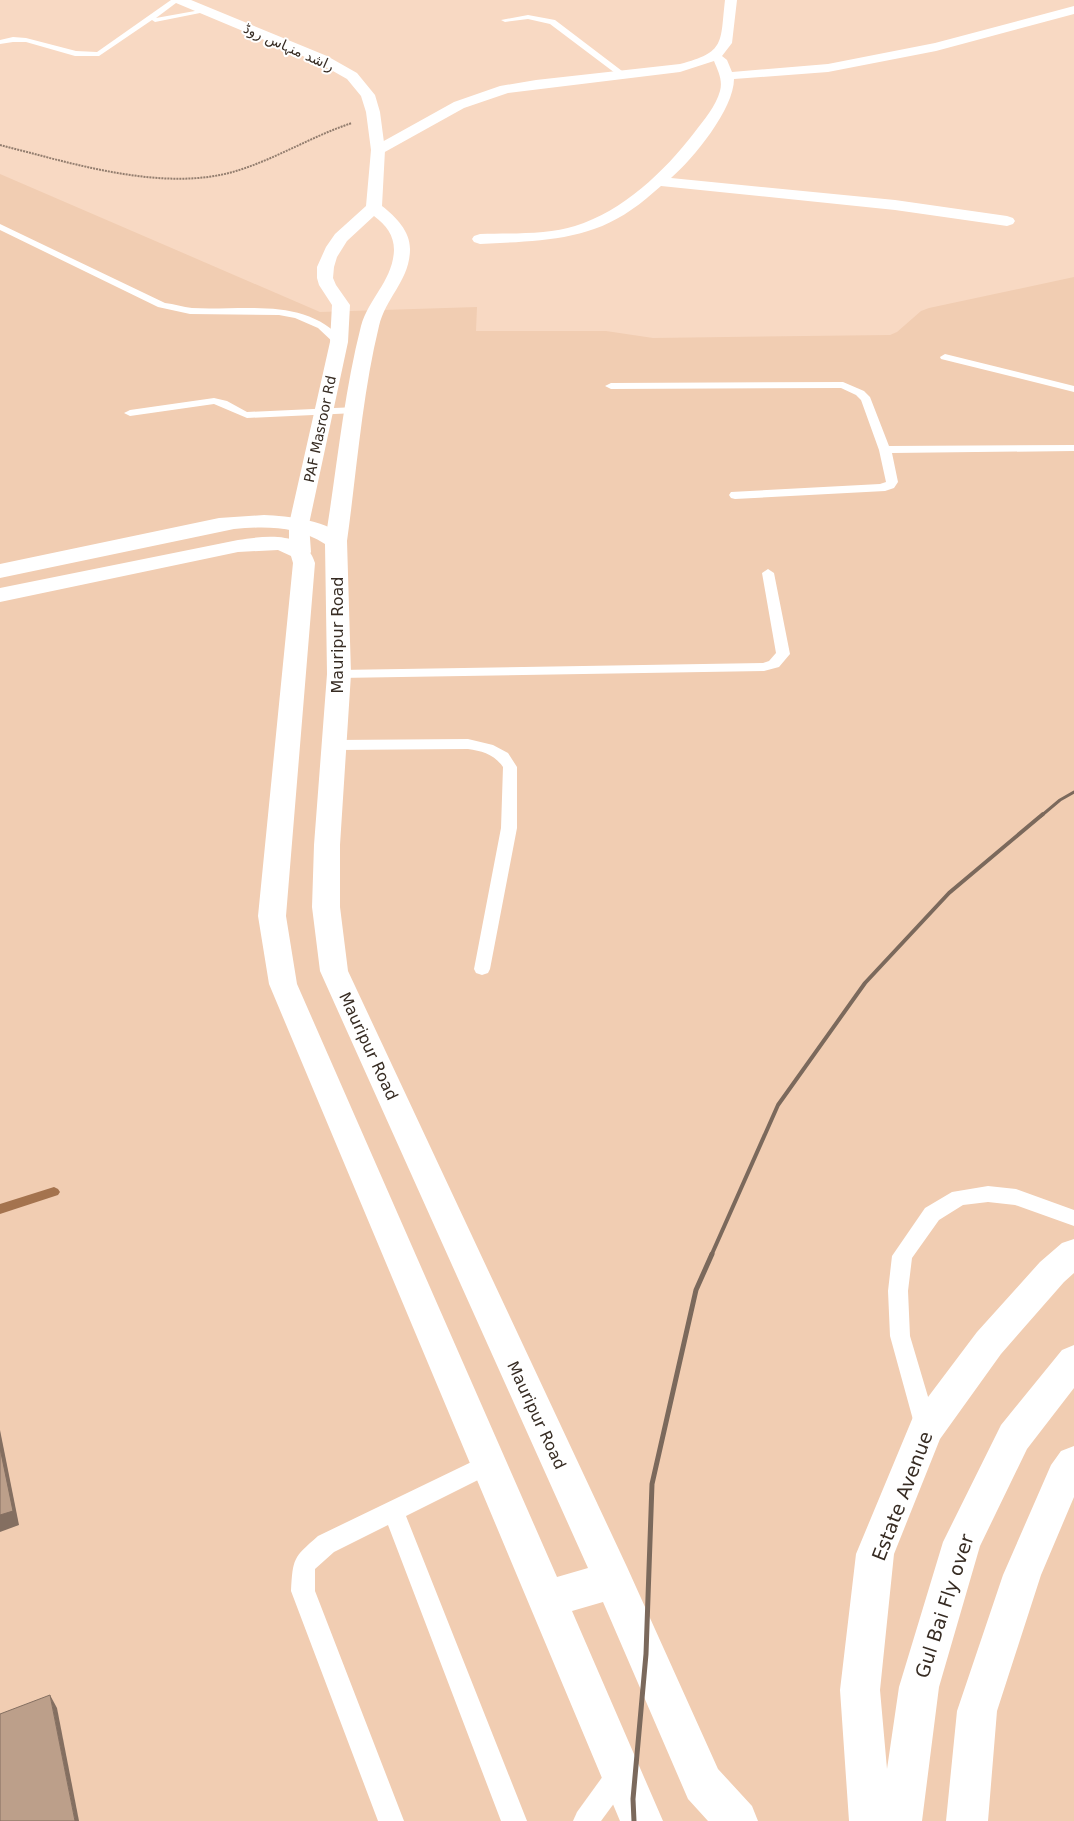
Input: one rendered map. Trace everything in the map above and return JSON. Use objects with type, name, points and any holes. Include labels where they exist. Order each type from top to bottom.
[{"type":"main road","name":"راشد منہاس روڈ","points":[[180,0],[322,59],[352,76],[368,95],[374,120],[378,150],[374,208]]},
{"type":"main road","points":[[378,150],[459,105],[486,95],[536,84],[685,67],[718,54],[726,44],[731,0]]},
{"type":"main road","points":[[727,76],[828,68],[936,47],[1074,10]]},
{"type":"main road","points":[[480,239],[556,235],[580,230],[609,218],[626,207],[677,165],[715,116],[726,90],[727,76],[718,54]]},
{"type":"main road","points":[[657,182],[894,205],[1007,221]]},
{"type":"main road","name":"PAF Masroor Rd","points":[[299,538],[339,342],[341,305],[330,290],[325,278],[328,260],[333,248],[345,234],[374,208],[390,220],[400,234],[402,249],[398,276],[392,287],[377,305],[365,348],[336,541]]},
{"type":"main road","points":[[0,571],[219,524],[252,520],[299,538]]},
{"type":"main road","points":[[0,595],[238,546],[258,543],[281,544],[299,538],[326,534],[336,541]]},
{"type":"main road","name":"Mauripur Road","points":[[299,538],[304,563],[272,916],[283,984],[642,1821]]},
{"type":"main road","name":"Mauripur Road","points":[[336,541],[339,674],[327,845],[326,907],[334,971],[613,1580],[703,1784],[737,1821]]},
{"type":"main road","name":"Estate Avenue","points":[[870,1821],[860,1690],[875,1554],[926,1429],[989,1343],[1052,1272],[1074,1252]]},
{"type":"main road","name":"Gul Bai Fly over","points":[[901,1821],[919,1687],[962,1542],[1014,1437],[1074,1361]]},
{"type":"main road","points":[[967,1821],[977,1712],[1022,1576],[1064,1477],[1074,1463]]},
{"type":"main road","points":[[546,1600],[613,1580]]},
{"type":"lane","points":[[0,42],[26,39],[84,54],[95,55],[105,51],[176,0]]},
{"type":"lane","points":[[143,23],[174,15],[206,10]]},
{"type":"lane","points":[[505,20],[528,17],[552,22],[622,74]]},
{"type":"lane","points":[[0,227],[162,305],[190,311],[279,312],[298,315],[322,326],[339,342]]},
{"type":"lane","points":[[945,357],[1074,389]]},
{"type":"lane","points":[[611,386],[842,385],[860,393],[866,399],[885,450],[892,482],[890,485],[881,488],[735,495]]},
{"type":"lane","points":[[130,412],[214,401],[224,402],[242,414],[356,410]]},
{"type":"lane","points":[[885,450],[1074,448]]},
{"type":"lane","points":[[339,674],[764,667],[774,664],[783,654],[768,573]]},
{"type":"lane","points":[[335,746],[468,744],[488,748],[503,756],[510,767],[509,828],[482,969]]},
{"type":"lane","points":[[926,1429],[900,1336],[898,1291],[902,1256],[932,1214],[959,1198],[988,1194],[1016,1197],[1074,1218]]},
{"type":"lane","points":[[391,1821],[303,1591],[304,1564],[326,1544],[488,1464]]},
{"type":"lane","points":[[393,1510],[514,1821]]},
{"type":"lane","points":[[586,1821],[622,1771]]},
{"type":"path","points":[[0,145],[132,176],[175,181],[207,179],[235,172],[273,157],[331,130],[352,123],[374,120]]},
{"type":"shaded area","points":[[0,174],[320,312],[477,307],[476,331],[606,331],[653,338],[890,335],[897,332],[921,311],[929,308],[1074,277],[1074,1821],[0,1821]]},
{"type":"building","points":[[0,1448],[13,1511],[0,1515]]},
{"type":"building","points":[[50,1695],[75,1821],[0,1821],[0,1714]]},
{"type":"waterway","points":[[0,1209],[54,1192]]},
{"type":"railway","points":[[1041,816],[1060,800],[1074,792]]},
{"type":"railway","points":[[711,1256],[778,1105],[865,983],[949,893],[1043,814]]},
{"type":"railway","points":[[634,1821],[633,1799],[646,1654],[652,1484],[696,1290],[712,1254]]}]
